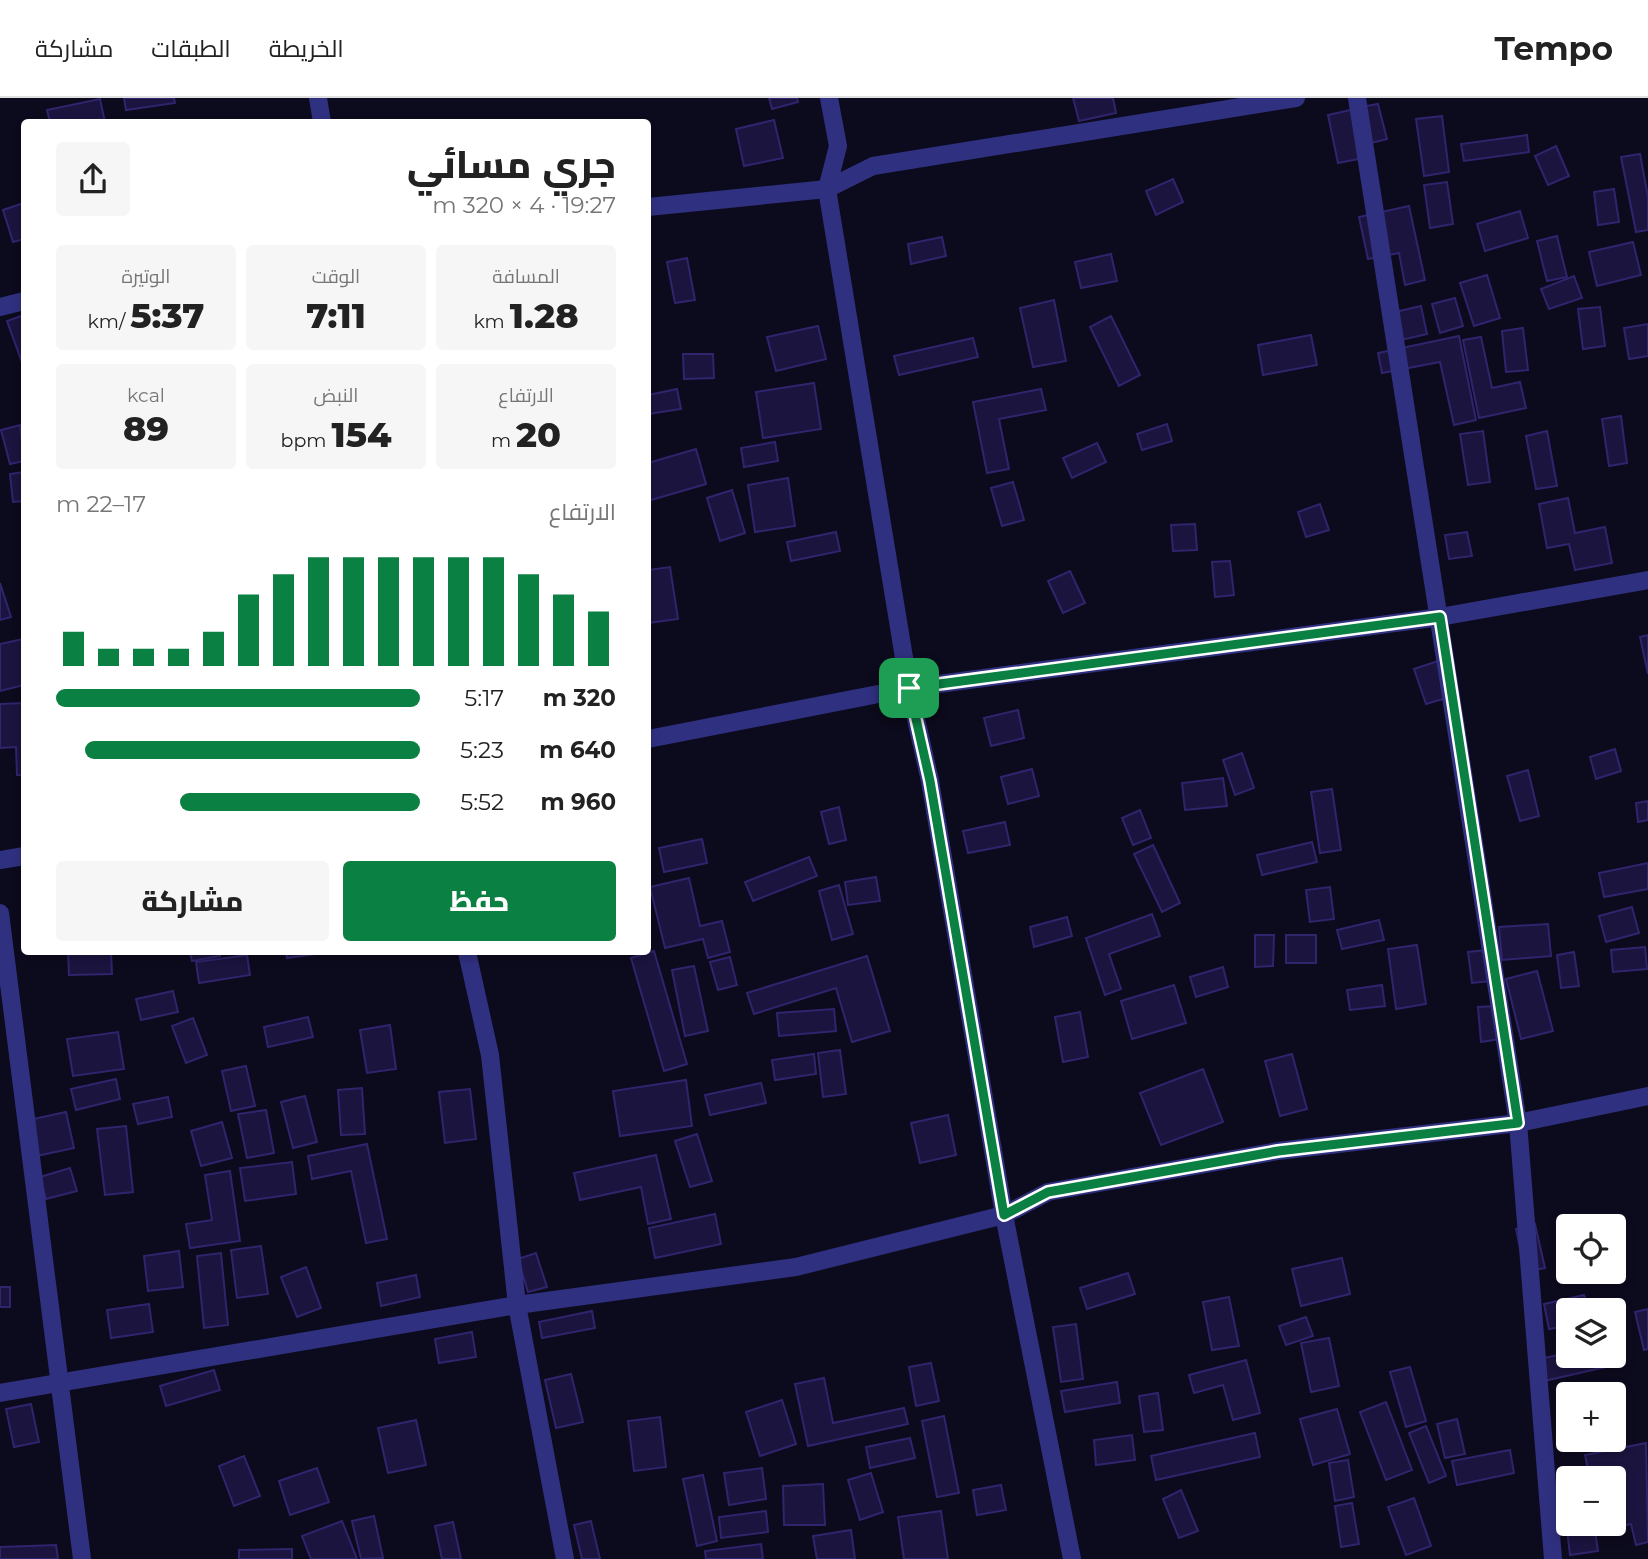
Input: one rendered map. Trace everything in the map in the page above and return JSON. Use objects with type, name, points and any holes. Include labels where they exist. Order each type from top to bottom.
[{"type":"street","points":[[318,98],[322,119]]},
{"type":"street","points":[[829,98],[838,146],[827,189],[909,688],[930,781],[1004,1215],[1072,1559]]},
{"type":"street","points":[[651,207],[827,189],[873,166],[1296,98]]},
{"type":"street","points":[[1357,98],[1518,1123],[1553,1559]]},
{"type":"street","points":[[0,307],[21,302]]},
{"type":"street","points":[[651,738],[909,688],[1440,617],[1648,580]]},
{"type":"street","points":[[0,860],[21,856]]},
{"type":"street","points":[[0,914],[82,1559]]},
{"type":"street","points":[[468,955],[490,1055],[517,1305],[565,1559]]},
{"type":"street","points":[[0,1393],[517,1305],[796,1267],[1004,1215],[1048,1192],[1278,1151],[1518,1123],[1648,1096]]},
{"type":"building","points":[[124,98],[174,98],[175,103],[126,110]]},
{"type":"building","points":[[769,98],[797,98],[798,102],[772,109]]},
{"type":"building","points":[[1073,98],[1113,98],[1116,113],[1079,121]]},
{"type":"building","points":[[100,99],[104,119],[49,119],[47,110]]},
{"type":"building","points":[[1378,104],[1387,139],[1371,143],[1361,107]]},
{"type":"building","points":[[1359,108],[1369,157],[1338,163],[1328,115]]},
{"type":"building","points":[[1442,116],[1449,172],[1424,176],[1416,119]]},
{"type":"building","points":[[774,120],[783,158],[744,166],[736,129]]},
{"type":"building","points":[[1527,135],[1529,152],[1464,161],[1461,144]]},
{"type":"building","points":[[1556,146],[1569,176],[1548,185],[1535,156]]},
{"type":"building","points":[[1640,154],[1648,197],[1648,230],[1636,232],[1621,157]]},
{"type":"building","points":[[1173,179],[1183,202],[1156,215],[1146,191]]},
{"type":"building","points":[[1447,182],[1453,224],[1430,228],[1424,185]]},
{"type":"building","points":[[1614,189],[1619,222],[1598,225],[1594,192]]},
{"type":"building","points":[[21,204],[21,240],[13,242],[3,210]]},
{"type":"building","points":[[1409,206],[1425,280],[1405,285],[1399,253],[1368,259],[1359,217]]},
{"type":"building","points":[[1520,211],[1528,238],[1485,251],[1477,224]]},
{"type":"building","points":[[1557,236],[1567,277],[1547,281],[1537,241]]},
{"type":"building","points":[[942,237],[946,256],[911,264],[908,244]]},
{"type":"building","points":[[1633,242],[1641,275],[1597,286],[1589,252]]},
{"type":"building","points":[[1111,254],[1117,281],[1081,288],[1075,262]]},
{"type":"building","points":[[687,258],[695,300],[675,303],[667,262]]},
{"type":"building","points":[[1487,275],[1500,318],[1474,326],[1460,283]]},
{"type":"building","points":[[1574,276],[1582,298],[1549,309],[1541,289]]},
{"type":"building","points":[[1455,298],[1463,326],[1440,333],[1432,304]]},
{"type":"building","points":[[1054,300],[1066,361],[1033,367],[1020,308]]},
{"type":"building","points":[[1421,306],[1427,334],[1401,340],[1395,312]]},
{"type":"building","points":[[1600,307],[1605,346],[1583,349],[1578,309]]},
{"type":"building","points":[[21,316],[21,360],[7,321]]},
{"type":"building","points":[[1111,316],[1140,375],[1119,386],[1090,327]]},
{"type":"building","points":[[1648,324],[1648,356],[1629,359],[1624,328]]},
{"type":"building","points":[[818,326],[826,359],[776,371],[767,337]]},
{"type":"building","points":[[1523,328],[1528,370],[1506,372],[1502,331]]},
{"type":"building","points":[[1311,335],[1317,365],[1263,375],[1258,345]]},
{"type":"building","points":[[1459,336],[1476,420],[1454,425],[1440,362],[1382,373],[1378,353]]},
{"type":"building","points":[[1481,337],[1492,388],[1520,382],[1526,408],[1479,418],[1463,340]]},
{"type":"building","points":[[973,338],[978,357],[899,375],[894,356]]},
{"type":"building","points":[[683,354],[713,354],[714,378],[684,379]]},
{"type":"building","points":[[814,383],[821,429],[763,438],[756,392]]},
{"type":"building","points":[[677,389],[681,409],[651,414],[651,394]]},
{"type":"building","points":[[1041,389],[1046,410],[999,419],[1009,469],[987,473],[973,402]]},
{"type":"building","points":[[1621,416],[1627,463],[1609,466],[1602,419]]},
{"type":"building","points":[[1167,424],[1172,441],[1142,450],[1137,434]]},
{"type":"building","points":[[20,425],[21,462],[10,464],[1,430]]},
{"type":"building","points":[[1483,431],[1490,482],[1468,485],[1460,434]]},
{"type":"building","points":[[1547,431],[1557,486],[1536,489],[1526,436]]},
{"type":"building","points":[[775,442],[778,461],[744,467],[741,448]]},
{"type":"building","points":[[1097,443],[1106,462],[1072,478],[1063,458]]},
{"type":"building","points":[[696,449],[706,484],[651,500],[651,462]]},
{"type":"building","points":[[21,472],[21,501],[13,502],[10,474]]},
{"type":"building","points":[[788,478],[795,526],[755,532],[748,485]]},
{"type":"building","points":[[1013,482],[1024,520],[1002,526],[991,488]]},
{"type":"building","points":[[732,490],[745,533],[720,541],[707,498]]},
{"type":"building","points":[[1568,498],[1575,533],[1605,527],[1612,563],[1575,570],[1569,544],[1547,548],[1539,504]]},
{"type":"building","points":[[1320,504],[1329,530],[1306,537],[1298,512]]},
{"type":"building","points":[[1195,524],[1197,550],[1173,551],[1171,525]]},
{"type":"building","points":[[836,532],[840,551],[791,561],[787,542]]},
{"type":"building","points":[[1467,532],[1472,556],[1449,559],[1445,535]]},
{"type":"building","points":[[1230,561],[1234,595],[1215,597],[1212,562]]},
{"type":"building","points":[[670,567],[678,619],[651,623],[651,570]]},
{"type":"building","points":[[1070,571],[1085,603],[1063,613],[1048,581]]},
{"type":"building","points":[[0,583],[11,617],[0,620]]},
{"type":"building","points":[[1648,635],[1648,674],[1640,637]]},
{"type":"building","points":[[21,639],[21,686],[0,691],[0,644]]},
{"type":"building","points":[[1441,660],[1453,696],[1426,704],[1414,669]]},
{"type":"building","points":[[21,703],[21,775],[17,775],[16,747],[0,748],[0,704]]},
{"type":"building","points":[[1018,710],[1024,738],[991,746],[984,718]]},
{"type":"building","points":[[1615,749],[1621,771],[1596,779],[1590,757]]},
{"type":"building","points":[[1242,753],[1254,788],[1235,795],[1223,760]]},
{"type":"building","points":[[1032,769],[1039,796],[1008,804],[1001,777]]},
{"type":"building","points":[[1528,770],[1539,816],[1520,821],[1507,776]]},
{"type":"building","points":[[1223,778],[1227,806],[1185,810],[1182,783]]},
{"type":"building","points":[[1332,789],[1341,850],[1320,853],[1311,792]]},
{"type":"building","points":[[1648,801],[1648,820],[1638,822],[1636,803]]},
{"type":"building","points":[[839,807],[846,840],[829,844],[821,812]]},
{"type":"building","points":[[1140,810],[1151,838],[1133,845],[1122,818]]},
{"type":"building","points":[[1005,822],[1010,845],[968,853],[963,831]]},
{"type":"building","points":[[702,839],[707,863],[664,872],[659,848]]},
{"type":"building","points":[[1312,842],[1317,862],[1262,875],[1257,855]]},
{"type":"building","points":[[1153,845],[1180,903],[1162,912],[1134,854]]},
{"type":"building","points":[[809,857],[817,876],[753,901],[745,882]]},
{"type":"building","points":[[1648,863],[1648,889],[1604,897],[1599,873]]},
{"type":"building","points":[[876,877],[880,901],[848,905],[845,882]]},
{"type":"building","points":[[689,878],[700,926],[722,921],[730,952],[708,958],[703,939],[665,948],[651,887]]},
{"type":"building","points":[[839,885],[853,934],[832,940],[819,891]]},
{"type":"building","points":[[1330,887],[1334,919],[1310,922],[1306,890]]},
{"type":"building","points":[[1632,907],[1639,933],[1606,942],[1599,916]]},
{"type":"building","points":[[1152,914],[1160,936],[1109,954],[1121,989],[1105,995],[1086,938]]},
{"type":"building","points":[[1067,917],[1072,936],[1034,947],[1030,927]]},
{"type":"building","points":[[1379,920],[1384,940],[1342,949],[1337,930]]},
{"type":"building","points":[[1548,924],[1551,956],[1502,960],[1499,927]]},
{"type":"building","points":[[1255,935],[1274,935],[1273,966],[1255,967]]},
{"type":"building","points":[[1286,935],[1316,935],[1316,963],[1286,963]]},
{"type":"building","points":[[1417,945],[1426,1004],[1396,1009],[1388,949]]},
{"type":"building","points":[[1645,947],[1647,969],[1613,972],[1611,950]]},
{"type":"building","points":[[1486,950],[1491,981],[1472,983],[1468,952]]},
{"type":"building","points":[[654,951],[687,1064],[664,1071],[631,958],[651,955]]},
{"type":"building","points":[[1574,952],[1579,986],[1561,988],[1557,955]]},
{"type":"building","points":[[68,955],[111,955],[112,974],[69,975]]},
{"type":"building","points":[[191,955],[220,956],[192,961]]},
{"type":"building","points":[[247,955],[250,975],[199,983],[196,962]]},
{"type":"building","points":[[286,955],[308,955],[287,958]]},
{"type":"building","points":[[867,956],[890,1031],[852,1042],[836,988],[754,1014],[747,993]]},
{"type":"building","points":[[730,957],[737,985],[718,990],[710,962]]},
{"type":"building","points":[[694,966],[708,1031],[685,1036],[672,970]]},
{"type":"building","points":[[1223,967],[1228,987],[1196,997],[1190,977]]},
{"type":"building","points":[[1537,971],[1553,1031],[1521,1039],[1506,979]]},
{"type":"building","points":[[1174,985],[1186,1023],[1132,1039],[1121,1001]]},
{"type":"building","points":[[1382,985],[1385,1006],[1350,1010],[1347,990]]},
{"type":"building","points":[[173,991],[178,1012],[141,1020],[136,999]]},
{"type":"building","points":[[1496,1006],[1500,1039],[1481,1042],[1478,1007]]},
{"type":"building","points":[[834,1009],[836,1031],[779,1036],[777,1013]]},
{"type":"building","points":[[1080,1012],[1088,1057],[1063,1062],[1055,1017]]},
{"type":"building","points":[[308,1017],[313,1037],[268,1047],[264,1027]]},
{"type":"building","points":[[193,1018],[207,1055],[186,1063],[172,1026]]},
{"type":"building","points":[[390,1025],[396,1069],[367,1073],[360,1030]]},
{"type":"building","points":[[118,1032],[124,1069],[73,1076],[67,1039]]},
{"type":"building","points":[[840,1050],[846,1094],[823,1097],[818,1053]]},
{"type":"building","points":[[814,1054],[816,1074],[775,1080],[772,1060]]},
{"type":"building","points":[[1292,1054],[1307,1109],[1280,1116],[1265,1061]]},
{"type":"building","points":[[246,1066],[255,1106],[231,1111],[222,1071]]},
{"type":"building","points":[[1203,1069],[1223,1122],[1161,1145],[1140,1093]]},
{"type":"building","points":[[116,1079],[120,1099],[76,1110],[71,1089]]},
{"type":"building","points":[[686,1080],[692,1126],[620,1136],[613,1091]]},
{"type":"building","points":[[761,1083],[766,1103],[710,1115],[705,1095]]},
{"type":"building","points":[[362,1088],[365,1134],[341,1135],[338,1090]]},
{"type":"building","points":[[470,1089],[476,1139],[445,1143],[439,1092]]},
{"type":"building","points":[[305,1096],[317,1142],[293,1148],[281,1102]]},
{"type":"building","points":[[168,1097],[172,1117],[138,1124],[133,1104]]},
{"type":"building","points":[[266,1110],[274,1153],[247,1158],[238,1114]]},
{"type":"building","points":[[66,1112],[74,1148],[32,1157],[24,1121]]},
{"type":"building","points":[[948,1115],[956,1155],[920,1163],[911,1123]]},
{"type":"building","points":[[222,1122],[232,1158],[201,1166],[191,1131]]},
{"type":"building","points":[[126,1126],[133,1192],[105,1195],[97,1129]]},
{"type":"building","points":[[697,1134],[712,1181],[690,1187],[675,1141]]},
{"type":"building","points":[[367,1144],[387,1239],[366,1243],[351,1171],[312,1179],[308,1156]]},
{"type":"building","points":[[656,1155],[671,1219],[648,1224],[641,1187],[580,1200],[574,1173]]},
{"type":"building","points":[[292,1162],[296,1194],[245,1201],[240,1168]]},
{"type":"building","points":[[70,1168],[77,1191],[46,1199],[40,1177]]},
{"type":"building","points":[[230,1171],[240,1241],[190,1248],[186,1224],[212,1220],[205,1175]]},
{"type":"building","points":[[715,1214],[721,1244],[655,1258],[649,1228]]},
{"type":"building","points":[[1535,1224],[1545,1268],[1525,1272],[1516,1229]]},
{"type":"building","points":[[261,1246],[268,1294],[237,1298],[231,1250]]},
{"type":"building","points":[[179,1251],[183,1287],[148,1291],[144,1256]]},
{"type":"building","points":[[221,1253],[228,1325],[204,1328],[197,1256]]},
{"type":"building","points":[[536,1253],[547,1287],[528,1292],[518,1259]]},
{"type":"building","points":[[1342,1258],[1350,1294],[1301,1306],[1292,1269]]},
{"type":"building","points":[[306,1267],[321,1308],[297,1317],[281,1277]]},
{"type":"building","points":[[1128,1273],[1135,1294],[1087,1309],[1080,1288]]},
{"type":"building","points":[[416,1275],[420,1297],[381,1306],[377,1283]]},
{"type":"building","points":[[0,1287],[10,1287],[10,1307],[0,1307]]},
{"type":"building","points":[[1229,1297],[1239,1346],[1212,1350],[1203,1302]]},
{"type":"building","points":[[1556,1301],[1556,1328],[1549,1329],[1544,1304]]},
{"type":"building","points":[[149,1304],[153,1332],[111,1338],[107,1310]]},
{"type":"building","points":[[1648,1309],[1648,1349],[1644,1350],[1635,1312]]},
{"type":"building","points":[[592,1311],[595,1328],[542,1338],[539,1322]]},
{"type":"building","points":[[1306,1317],[1313,1336],[1286,1345],[1279,1326]]},
{"type":"building","points":[[1076,1324],[1083,1379],[1061,1382],[1053,1327]]},
{"type":"building","points":[[472,1332],[476,1357],[439,1363],[435,1339]]},
{"type":"building","points":[[1329,1338],[1339,1386],[1311,1392],[1301,1343]]},
{"type":"building","points":[[1556,1355],[1556,1368],[1602,1368],[1544,1381],[1539,1359]]},
{"type":"building","points":[[1246,1360],[1260,1413],[1233,1420],[1223,1385],[1194,1393],[1189,1375]]},
{"type":"building","points":[[931,1363],[939,1401],[916,1406],[909,1367]]},
{"type":"building","points":[[1410,1367],[1426,1421],[1406,1427],[1390,1372]]},
{"type":"building","points":[[214,1370],[220,1390],[166,1406],[160,1386]]},
{"type":"building","points":[[571,1374],[583,1422],[556,1428],[545,1380]]},
{"type":"building","points":[[824,1378],[833,1423],[904,1408],[908,1424],[808,1446],[795,1384]]},
{"type":"building","points":[[1117,1382],[1120,1403],[1065,1412],[1061,1391]]},
{"type":"building","points":[[1158,1393],[1163,1430],[1144,1432],[1139,1396]]},
{"type":"building","points":[[782,1400],[796,1444],[760,1456],[746,1412]]},
{"type":"building","points":[[1386,1402],[1412,1470],[1386,1480],[1360,1412]]},
{"type":"building","points":[[31,1404],[39,1442],[14,1447],[6,1409]]},
{"type":"building","points":[[1337,1409],[1350,1454],[1313,1465],[1300,1419]]},
{"type":"building","points":[[944,1416],[959,1493],[937,1497],[922,1421]]},
{"type":"building","points":[[660,1417],[666,1467],[634,1471],[628,1421]]},
{"type":"building","points":[[1457,1419],[1465,1454],[1445,1458],[1437,1424]]},
{"type":"building","points":[[416,1420],[426,1465],[388,1473],[378,1428]]},
{"type":"building","points":[[1426,1426],[1446,1476],[1429,1483],[1409,1433]]},
{"type":"building","points":[[1255,1433],[1260,1457],[1156,1480],[1151,1456]]},
{"type":"building","points":[[1132,1435],[1135,1460],[1096,1465],[1094,1440]]},
{"type":"building","points":[[910,1438],[915,1458],[870,1468],[866,1447]]},
{"type":"building","points":[[1646,1443],[1648,1542],[1636,1545],[1631,1524],[1626,1525],[1626,1466],[1587,1466],[1585,1455],[1626,1452],[1626,1447]]},
{"type":"building","points":[[1510,1450],[1514,1473],[1457,1485],[1452,1461]]},
{"type":"building","points":[[244,1456],[260,1496],[234,1506],[219,1466]]},
{"type":"building","points":[[1348,1460],[1354,1497],[1335,1501],[1329,1463]]},
{"type":"building","points":[[317,1468],[329,1502],[290,1515],[279,1481]]},
{"type":"building","points":[[762,1468],[766,1499],[729,1505],[724,1473]]},
{"type":"building","points":[[871,1473],[883,1512],[860,1520],[848,1480]]},
{"type":"building","points":[[703,1475],[717,1541],[697,1546],[683,1479]]},
{"type":"building","points":[[823,1484],[825,1525],[784,1525],[783,1486]]},
{"type":"building","points":[[1001,1485],[1006,1510],[977,1515],[973,1490]]},
{"type":"building","points":[[1181,1490],[1198,1531],[1179,1538],[1163,1499]]},
{"type":"building","points":[[1414,1498],[1431,1546],[1406,1555],[1388,1507]]},
{"type":"building","points":[[1352,1503],[1359,1544],[1341,1547],[1335,1506]]},
{"type":"building","points":[[766,1511],[768,1532],[721,1538],[719,1517]]},
{"type":"building","points":[[941,1511],[948,1559],[904,1559],[898,1517]]},
{"type":"building","points":[[374,1516],[383,1558],[361,1559],[352,1521]]},
{"type":"building","points":[[342,1521],[357,1559],[311,1559],[302,1536]]},
{"type":"building","points":[[591,1521],[600,1559],[582,1559],[574,1525]]},
{"type":"building","points":[[453,1522],[461,1559],[442,1559],[435,1526]]},
{"type":"building","points":[[851,1530],[855,1559],[817,1559],[813,1536]]},
{"type":"building","points":[[1568,1536],[1596,1536],[1598,1551],[1570,1555]]},
{"type":"building","points":[[761,1544],[763,1559],[706,1559],[705,1551]]},
{"type":"building","points":[[56,1545],[58,1559],[0,1559],[0,1547]]},
{"type":"building","points":[[292,1549],[292,1559],[239,1559],[239,1550]]},
{"type":"route","points":[[1440,617],[1518,1123],[1278,1151],[1048,1192],[1004,1215],[930,781],[909,688],[1440,617]]}]
